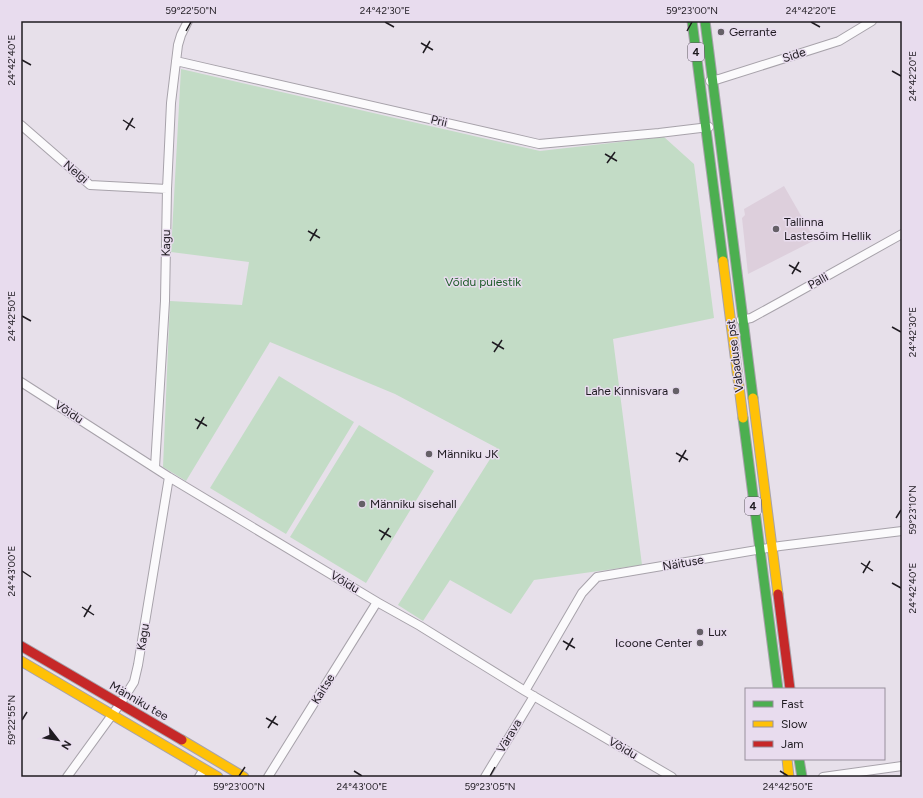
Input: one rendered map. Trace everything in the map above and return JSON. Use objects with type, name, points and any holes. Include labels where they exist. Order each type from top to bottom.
[{"type":"main road","name":"Vabaduse pst","points":[[692,21],[778,688]]},
{"type":"main road","name":"Vabaduse pst","points":[[704,21],[790,688]]},
{"type":"main road","name":"Männiku tee","points":[[21,646],[244,777]]},
{"type":"main road","name":"Männiku tee","points":[[21,661],[113,715],[201,773],[218,777]]},
{"type":"main road","points":[[787,760],[789,777]]},
{"type":"main road","points":[[799,760],[802,777]]},
{"type":"street","name":"Kagu","points":[[155,468],[165,301],[167,190],[171,103],[178,46],[181,35],[188,21]]},
{"type":"street","name":"Side","points":[[700,82],[727,77],[839,41],[872,21]]},
{"type":"street","name":"Prii","points":[[176,61],[539,144],[718,126]]},
{"type":"street","name":"Nelgi","points":[[21,125],[90,185],[167,190]]},
{"type":"street","name":"Palli","points":[[730,322],[751,318],[902,234]]},
{"type":"street","name":"Võidu","points":[[21,382],[169,477],[377,602],[420,626],[525,691],[672,777]]},
{"type":"street","name":"Kagu","points":[[67,777],[113,715],[134,682],[169,477]]},
{"type":"street","name":"Näituse","points":[[525,691],[582,593],[597,577],[772,547],[902,531]]},
{"type":"street","name":"Kaitse","points":[[268,777],[377,602]]},
{"type":"street","name":"Värava","points":[[485,777],[534,696]]},
{"type":"street","points":[[823,777],[902,766]]},
{"type":"shaded area","name":"Tallinna Lastesõim Hellik","points":[[784,186],[815,240],[748,274],[742,218],[745,215],[744,209]]},
{"type":"green space","name":"Võidu puiestik","points":[[181,69],[540,151],[664,137],[694,164],[714,318],[613,339],[642,565],[534,580],[511,614],[450,580],[423,621],[398,605],[497,448],[395,394],[270,342],[186,481],[163,467],[170,301],[242,305],[249,262],[171,252]]},
{"type":"green space","points":[[279,376],[354,422],[286,534],[210,488]]},
{"type":"green space","name":"Männiku sisehall","points":[[359,425],[434,471],[366,583],[290,537]]},
{"type":"traffic: fast","points":[[692,21],[723,261]]},
{"type":"traffic: fast","points":[[705,21],[753,398]]},
{"type":"traffic: fast","points":[[743,418],[778,688]]},
{"type":"traffic: fast","points":[[799,760],[802,777]]},
{"type":"traffic: slow","points":[[723,261],[743,418]]},
{"type":"traffic: slow","points":[[753,398],[778,594]]},
{"type":"traffic: slow","points":[[21,661],[218,777]]},
{"type":"traffic: slow","points":[[182,740],[244,777]]},
{"type":"traffic: slow","points":[[787,760],[789,777]]},
{"type":"traffic: jam","points":[[778,594],[790,688]]},
{"type":"traffic: jam","points":[[21,646],[182,740]]},
{"type":"place","name":"Gerrante","points":[[721,32]]},
{"type":"place","name":"Tallinna Lastesõim Hellik","points":[[776,229]]},
{"type":"place","name":"Lahe Kinnisvara","points":[[676,391]]},
{"type":"place","name":"Männiku JK","points":[[429,454]]},
{"type":"place","name":"Männiku sisehall","points":[[362,504]]},
{"type":"place","name":"Lux","points":[[700,632]]},
{"type":"place","name":"Icoone Center","points":[[700,643]]}]
